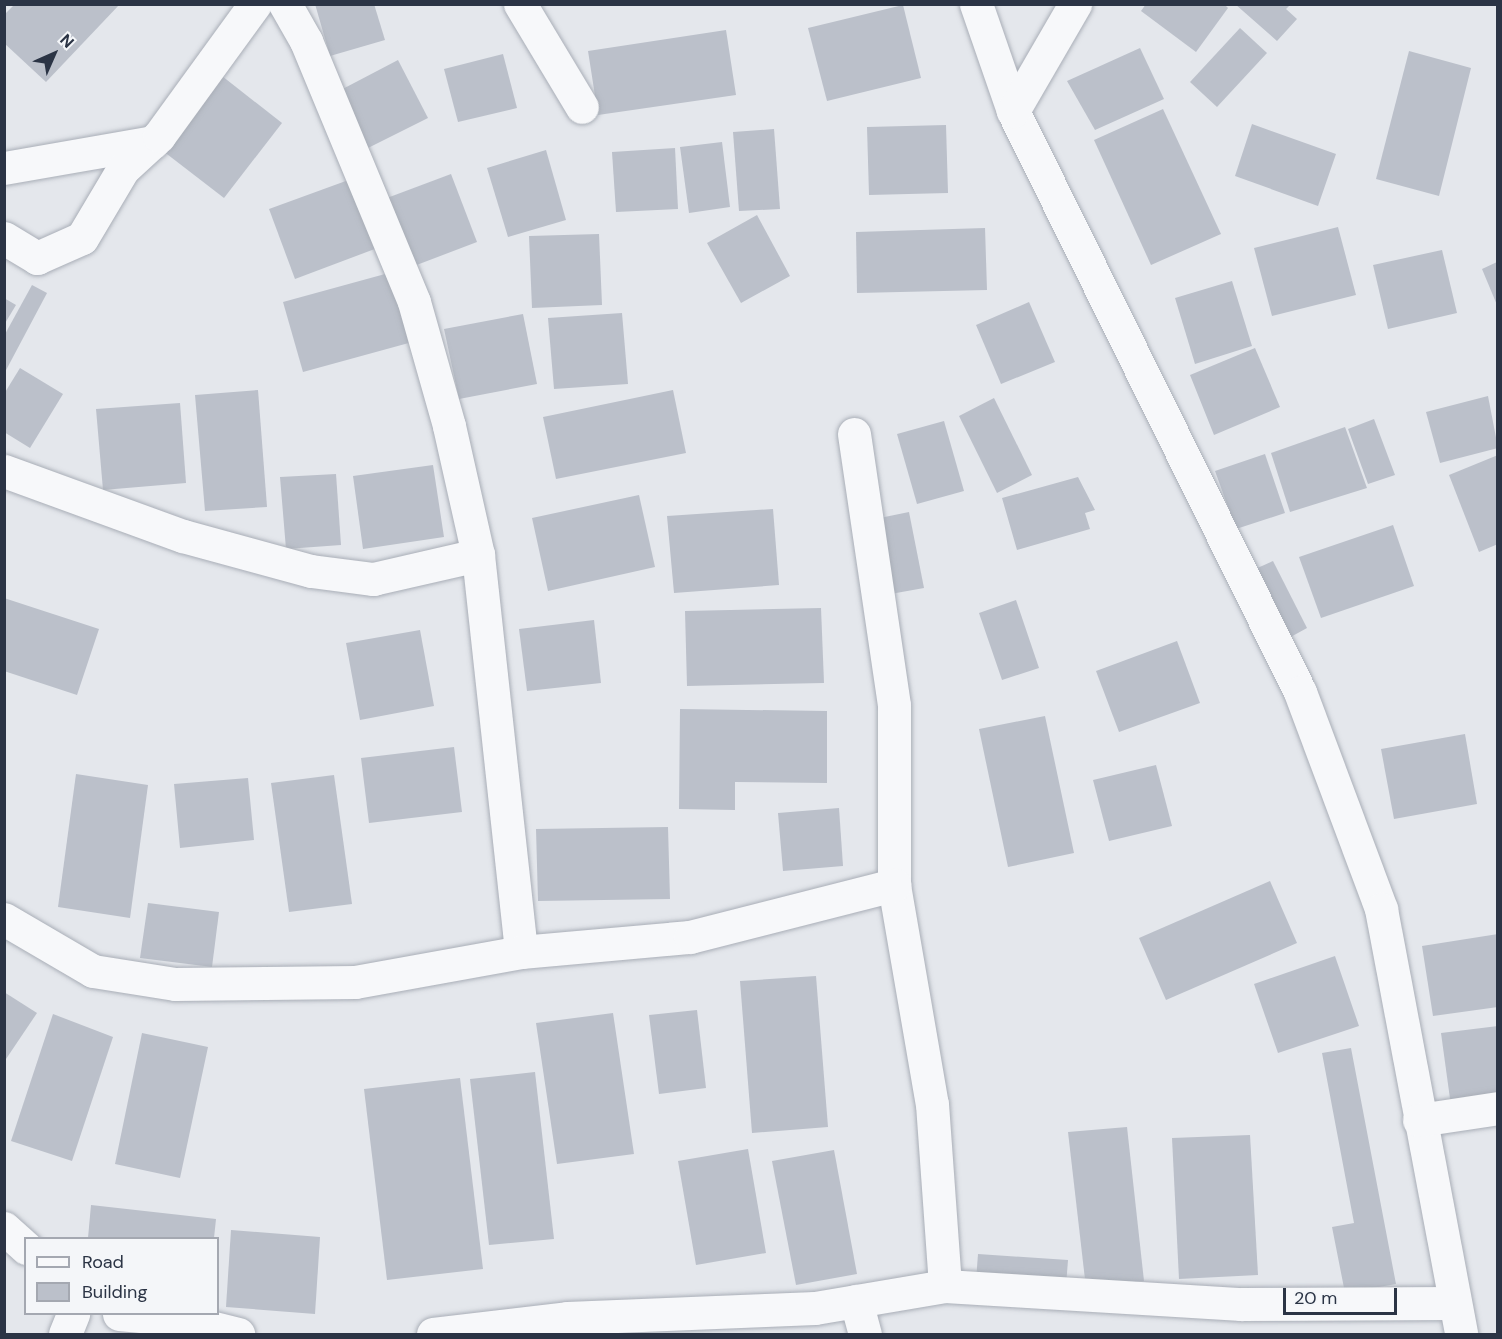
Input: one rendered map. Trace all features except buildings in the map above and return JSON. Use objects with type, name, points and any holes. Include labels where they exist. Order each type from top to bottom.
[{"type":"street","points":[[4,238],[38,258],[82,238],[123,169],[153,142],[255,4]]},
{"type":"street","points":[[285,4],[306,41],[414,302],[478,555],[521,952]]},
{"type":"street","points":[[520,4],[582,107]]},
{"type":"street","points":[[976,4],[1013,111],[1300,692],[1381,909],[1461,1335]]},
{"type":"street","points":[[1013,111],[1075,4]]},
{"type":"street","points":[[4,168],[153,142]]},
{"type":"street","points":[[854,434],[894,705],[894,885],[932,1104],[945,1286]]},
{"type":"street","points":[[4,471],[183,536],[311,571],[373,579],[478,555]]},
{"type":"street","points":[[4,920],[93,971],[175,984],[355,982],[521,952],[690,938],[894,885]]},
{"type":"street","points":[[1419,1120],[1497,1108]]},
{"type":"street","points":[[4,1228],[24,1246]]},
{"type":"street","points":[[433,1335],[567,1318],[815,1308],[945,1286],[1241,1304],[1454,1303]]},
{"type":"street","points":[[856,1301],[865,1335]]},
{"type":"street","points":[[65,1335],[73,1315]]},
{"type":"street","points":[[130,1315],[182,1320],[238,1335]]}]
